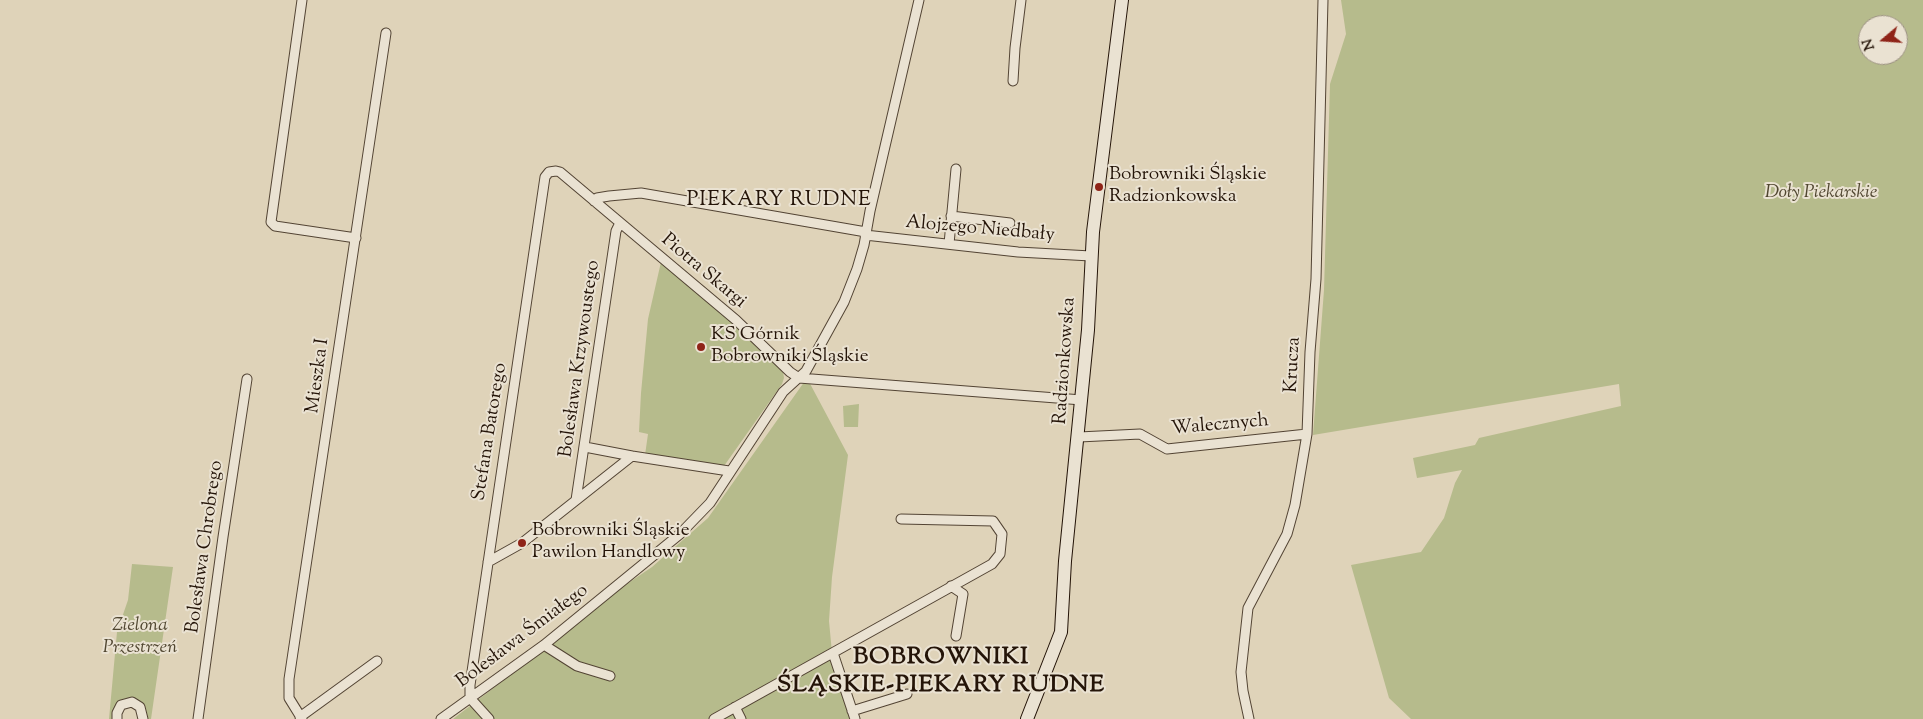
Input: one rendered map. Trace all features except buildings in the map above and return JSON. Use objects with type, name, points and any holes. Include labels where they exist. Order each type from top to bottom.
[{"type":"street","points":[[302,0],[271,222],[275,226],[356,238]]},
{"type":"street","name":"Bolesława Śmiałego","points":[[442,718],[544,645],[680,534],[710,503],[729,471],[783,392],[806,372],[844,302],[857,268],[919,0]]},
{"type":"street","points":[[1014,80],[1015,48],[1021,0]]},
{"type":"street","name":"Radzionkowska","points":[[1027,719],[1061,632],[1088,330],[1091,256],[1122,0]]},
{"type":"street","name":"Krucza","points":[[1249,719],[1242,691],[1241,672],[1248,608],[1287,534],[1295,505],[1307,434],[1310,352],[1316,280],[1323,0]]},
{"type":"street","name":"Mieszka I","points":[[301,718],[288,698],[288,685],[386,33]]},
{"type":"street","points":[[949,244],[956,169]]},
{"type":"street","name":"Piotra Skargi","points":[[549,172],[560,172],[736,320],[790,372],[799,378]]},
{"type":"street","name":"Stefana Batorego","points":[[470,698],[470,685],[545,177],[549,172]]},
{"type":"street","name":"Alojzego Niedbały","points":[[594,201],[597,198],[641,193],[866,234],[1018,252],[1091,256]]},
{"type":"street","points":[[951,216],[1010,223]]},
{"type":"street","name":"Bolesława Krzywoustego","points":[[576,500],[616,231],[620,223]]},
{"type":"street","points":[[799,378],[1082,400]]},
{"type":"street","name":"Bolesława Chrobrego","points":[[198,719],[222,537],[247,379]]},
{"type":"street","name":"Walecznych","points":[[1079,437],[1140,434],[1167,449],[1173,449],[1307,434]]},
{"type":"street","points":[[585,447],[729,471]]},
{"type":"street","points":[[488,562],[522,543],[632,456]]},
{"type":"street","points":[[714,719],[992,564],[1000,554],[1002,534],[992,522],[901,519]]},
{"type":"street","points":[[951,586],[963,594],[956,636]]},
{"type":"street","points":[[544,645],[576,666],[610,676]]},
{"type":"street","points":[[833,653],[853,715],[907,694]]},
{"type":"street","points":[[301,718],[377,661]]},
{"type":"street","points":[[470,698],[489,719]]},
{"type":"street","points":[[117,719],[117,713],[121,706],[132,702],[140,707],[143,719]]},
{"type":"street","points":[[735,707],[741,719]]},
{"type":"street","points":[[442,718],[456,719]]},
{"type":"green space","name":"Doły Piekarskie","points":[[1341,0],[1923,0],[1923,719],[1411,719],[1389,698],[1351,565],[1421,552],[1444,518],[1455,483],[1462,470],[1417,478],[1413,458],[1475,445],[1479,438],[1621,406],[1619,384],[1313,435],[1324,290],[1330,84],[1346,34]]},
{"type":"green space","name":"KS Górnik Bobrowniki Śląskie","points":[[661,262],[732,323],[783,371],[784,378],[782,384],[724,466],[645,455],[648,434],[639,432],[641,393],[648,319]]},
{"type":"green space","points":[[807,378],[848,455],[832,577],[829,621],[832,653],[852,719],[453,719],[577,624],[615,592],[652,567],[708,518]]},
{"type":"green space","points":[[859,404],[858,427],[844,427],[843,406]]},
{"type":"green space","name":"Zielona Przestrzeń","points":[[132,564],[173,567],[151,719],[143,719],[142,712],[125,703],[117,719],[109,719],[117,632],[128,600]]},
{"type":"place","name":"Bobrowniki Śląskie Radzionkowska","points":[[1099,187]]},
{"type":"place","name":"KS Górnik Bobrowniki Śląskie","points":[[701,347]]},
{"type":"place","name":"Bobrowniki Śląskie Pawilon Handlowy","points":[[522,543]]},
{"type":"district","name":"PIEKARY RUDNE","points":[[779,201]]},
{"type":"district","name":"BOBROWNIKI ŚLĄSKIE-PIEKARY RUDNE","points":[[941,673]]}]
